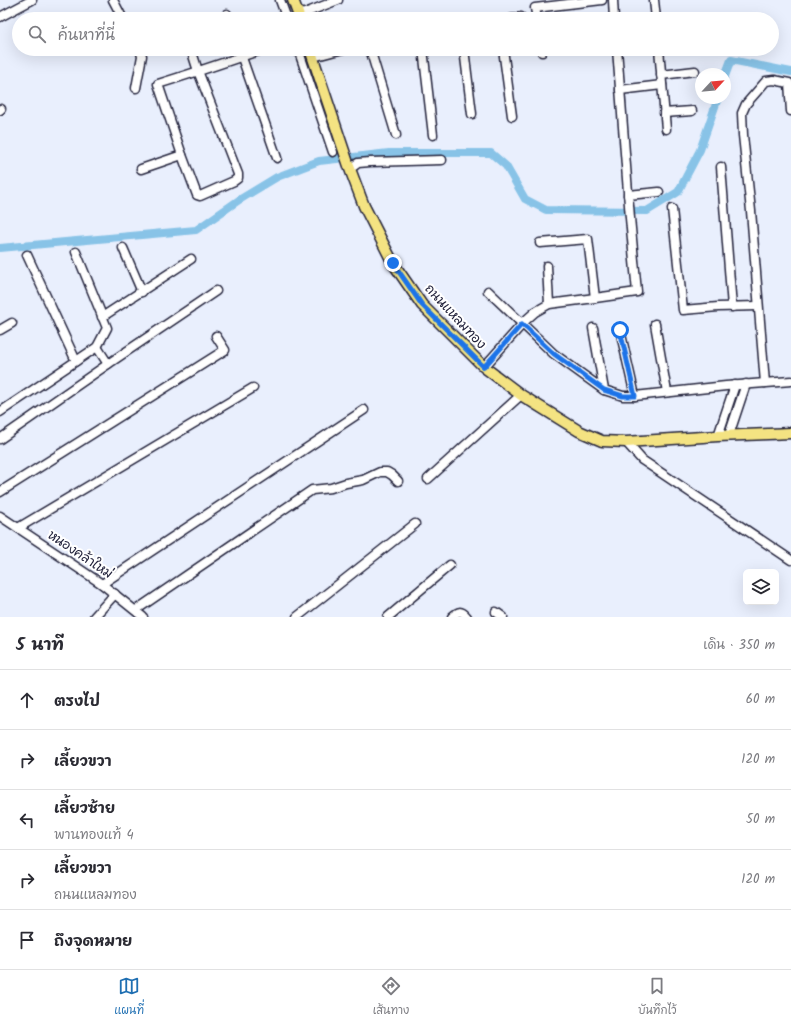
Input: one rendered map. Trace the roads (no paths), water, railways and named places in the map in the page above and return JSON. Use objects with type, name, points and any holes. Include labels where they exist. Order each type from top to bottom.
[{"type":"main road","points":[[293,0],[297,12]]},
{"type":"main road","name":"ถนนแหลมทอง","points":[[313,56],[349,166],[364,206],[393,263],[422,305],[484,367],[521,395],[579,431],[602,441],[626,442],[791,432]]},
{"type":"street","points":[[0,17],[32,0]]},
{"type":"street","points":[[113,0],[119,12]]},
{"type":"street","points":[[280,0],[284,12]]},
{"type":"street","points":[[308,12],[338,0]]},
{"type":"street","points":[[536,12],[535,8],[602,0]]},
{"type":"street","points":[[613,0],[614,12]]},
{"type":"street","points":[[654,0],[655,12]]},
{"type":"street","points":[[136,88],[142,56]]},
{"type":"street","points":[[193,56],[198,71],[238,174],[238,178],[234,181],[200,196],[197,195],[158,84],[198,71],[233,56]]},
{"type":"street","points":[[241,56],[276,158]]},
{"type":"street","points":[[300,56],[333,152]]},
{"type":"street","points":[[372,56],[396,135]]},
{"type":"street","points":[[424,56],[433,135]]},
{"type":"street","points":[[465,56],[472,114]]},
{"type":"street","points":[[504,56],[512,116]]},
{"type":"street","points":[[484,367],[522,324],[543,306],[637,292],[628,200],[618,56]]},
{"type":"street","points":[[660,56],[666,129]]},
{"type":"street","points":[[661,74],[694,71]]},
{"type":"street","points":[[765,383],[742,113],[746,104],[766,82],[774,80],[789,83],[791,111]]},
{"type":"street","points":[[620,90],[662,85]]},
{"type":"street","points":[[664,113],[692,110]]},
{"type":"street","points":[[141,169],[182,155]]},
{"type":"street","points":[[349,166],[358,163],[370,162],[442,160]]},
{"type":"street","points":[[721,167],[732,306]]},
{"type":"street","points":[[628,200],[659,192]]},
{"type":"street","points":[[672,209],[683,310],[732,306],[758,306]]},
{"type":"street","points":[[540,242],[588,239],[595,298]]},
{"type":"street","points":[[123,248],[142,292]]},
{"type":"street","points":[[0,412],[97,347],[107,328],[76,252]]},
{"type":"street","points":[[27,256],[76,361]]},
{"type":"street","points":[[102,317],[191,259]]},
{"type":"street","points":[[547,266],[549,304]]},
{"type":"street","points":[[0,439],[216,291]]},
{"type":"street","points":[[488,291],[554,354],[604,390],[623,396],[791,381]]},
{"type":"street","points":[[0,330],[12,322]]},
{"type":"street","points":[[655,324],[667,392]]},
{"type":"street","points":[[593,328],[604,390]]},
{"type":"street","points":[[620,330],[635,396]]},
{"type":"street","points":[[0,492],[225,350],[216,336]]},
{"type":"street","points":[[97,347],[108,364]]},
{"type":"street","points":[[723,435],[746,384]]},
{"type":"street","points":[[723,435],[735,385]]},
{"type":"street","points":[[18,528],[252,388]]},
{"type":"street","points":[[428,478],[521,395]]},
{"type":"street","points":[[102,584],[364,410]]},
{"type":"street","points":[[626,442],[642,460],[791,560]]},
{"type":"street","points":[[136,610],[312,490],[331,488],[346,483],[363,480],[380,472],[387,472],[398,481]]},
{"type":"street","name":"หนองคล้าใหม่","points":[[0,516],[102,584],[144,617]]},
{"type":"street","points":[[298,617],[415,524]]},
{"type":"street","points":[[388,617],[450,565]]},
{"type":"street","points":[[94,617],[115,594]]},
{"type":"street","points":[[452,617],[456,613],[460,612],[466,617]]},
{"type":"waterway","points":[[728,68],[731,60],[791,72]]},
{"type":"waterway","points":[[0,248],[196,230],[239,200],[277,177],[319,161],[389,153],[491,153],[506,166],[525,199],[546,210],[647,211],[678,192],[700,150],[716,104]]}]
